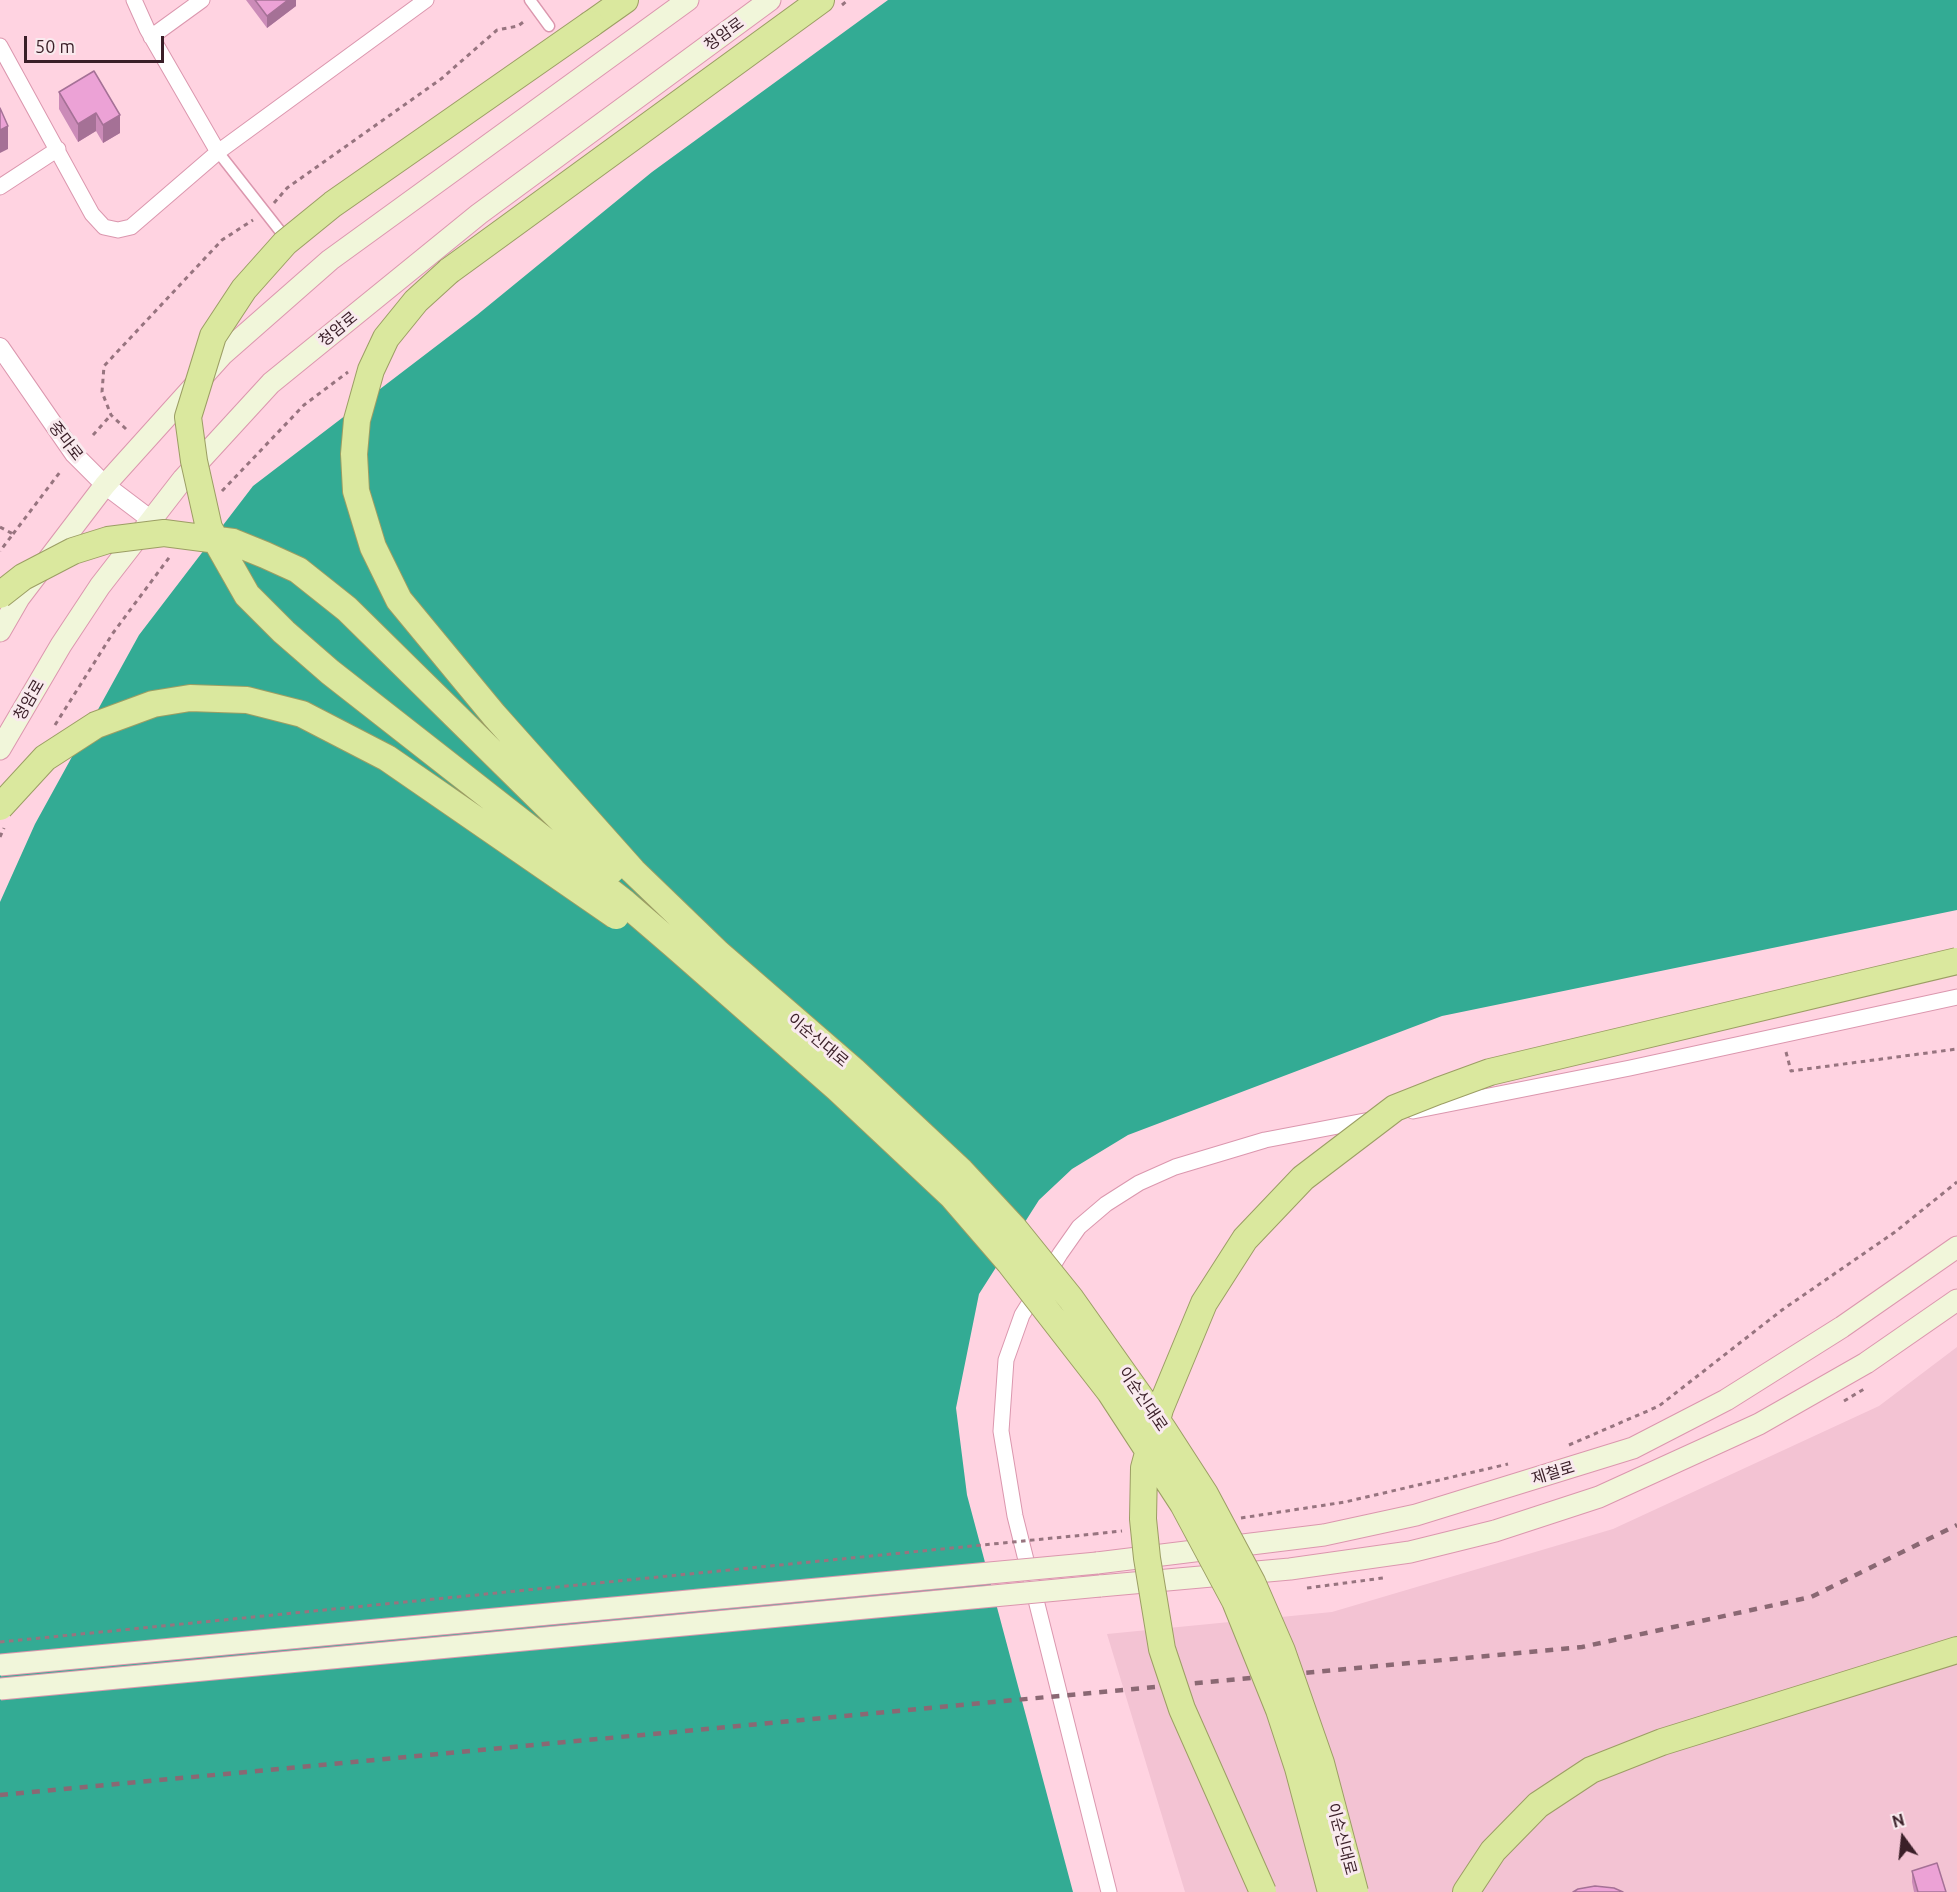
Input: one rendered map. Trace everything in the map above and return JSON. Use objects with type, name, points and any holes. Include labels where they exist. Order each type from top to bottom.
[{"type":"highway","points":[[625,0],[333,204],[285,243],[250,281],[213,336],[188,417],[194,461],[209,528],[226,562],[247,594],[284,632],[330,672],[766,1012]]},
{"type":"highway","points":[[766,1012],[633,871],[494,716],[399,600],[373,548],[356,491],[354,454],[357,420],[371,370],[386,338],[416,301],[449,271],[830,3]]},
{"type":"highway","points":[[0,595],[23,577],[73,551],[108,540],[164,533],[233,542],[298,570],[347,609],[396,654],[481,744],[618,876],[715,962],[766,1012]]},
{"type":"highway","points":[[0,807],[45,758],[96,725],[153,704],[190,698],[248,700],[302,714],[387,758],[616,917],[766,1012]]},
{"type":"highway","points":[[1263,1892],[1182,1709],[1162,1649],[1146,1558],[1143,1518],[1144,1468],[1160,1409],[1204,1303],[1245,1239],[1303,1178],[1395,1108],[1438,1091],[1490,1072],[1957,961]]},
{"type":"highway","name":"이순신대로","points":[[766,1012],[838,1089],[952,1196],[1010,1262],[1110,1392],[1183,1504],[1235,1601],[1279,1710],[1298,1768],[1330,1892]]},
{"type":"highway","name":"이순신대로","points":[[766,1012],[853,1070],[961,1171],[1013,1227],[1071,1299],[1163,1429],[1210,1504],[1252,1582],[1282,1651],[1321,1763],[1355,1892]]},
{"type":"highway","points":[[1466,1892],[1493,1851],[1538,1805],[1591,1770],[1662,1742],[1957,1650]]},
{"type":"main road","points":[[0,631],[19,598],[105,486],[224,354],[330,260],[688,0]]},
{"type":"main road","name":"청암로","points":[[0,749],[61,645],[100,586],[150,519],[271,383],[479,214],[770,0]]},
{"type":"main road","name":"제철로","points":[[0,1665],[1097,1563],[1324,1535],[1416,1515],[1633,1448],[1726,1400],[1842,1327],[1957,1247]]},
{"type":"main road","points":[[0,1689],[1290,1569],[1410,1552],[1495,1531],[1599,1497],[1759,1424],[1866,1363],[1957,1300]]},
{"type":"street","points":[[134,0],[151,37],[218,152],[280,231]]},
{"type":"street","points":[[151,37],[202,0]]},
{"type":"street","points":[[0,46],[92,214],[104,227],[118,230],[131,227],[218,152],[426,0]]},
{"type":"street","points":[[530,0],[549,26]]},
{"type":"street","points":[[0,187],[58,149]]},
{"type":"street","name":"중마로","points":[[0,347],[74,454],[105,486],[150,519]]},
{"type":"street","points":[[1109,1892],[1015,1516],[1001,1431],[1006,1360],[1022,1314],[1079,1227],[1106,1204],[1139,1183],[1175,1167],[1265,1140],[1630,1068],[1953,999]]},
{"type":"path","points":[[830,3],[848,0]]},
{"type":"path","points":[[126,429],[111,415],[102,392],[104,366],[222,240],[265,212],[287,188],[441,79],[497,30],[518,26],[537,11]]},
{"type":"path","points":[[216,496],[304,405],[351,370]]},
{"type":"path","points":[[93,435],[111,415]]},
{"type":"path","points":[[0,551],[60,472]]},
{"type":"path","points":[[0,527],[13,534]]},
{"type":"path","points":[[51,730],[113,633],[174,550]]},
{"type":"path","points":[[1564,1448],[1659,1406],[1782,1310],[1895,1232],[1957,1182]]},
{"type":"path","points":[[1230,1519],[1345,1502],[1513,1463]]},
{"type":"path","points":[[0,1642],[1128,1530]]},
{"type":"shaded area","points":[[888,0],[1957,0],[1957,910],[1442,1016],[1128,1135],[1072,1169],[1039,1200],[979,1294],[956,1408],[967,1495],[1073,1892],[0,1892],[0,902],[35,824],[139,635],[253,486],[477,315],[652,172]]},
{"type":"shaded area","points":[[1957,1347],[1957,1892],[1185,1892],[1107,1634],[1332,1612],[1613,1529],[1879,1406]]},
{"type":"building","points":[[255,0],[288,0],[267,16]]},
{"type":"building","points":[[94,71],[120,115],[103,125],[96,113],[78,124],[59,92]]},
{"type":"building","points":[[0,108],[8,126],[0,130]]},
{"type":"building","points":[[1937,1863],[1946,1892],[1918,1892],[1912,1871]]},
{"type":"building","points":[[1595,1886],[1614,1888],[1623,1892],[1573,1892]]},
{"type":"railway","points":[[0,1795],[1582,1647],[1811,1597],[1957,1525]]}]
